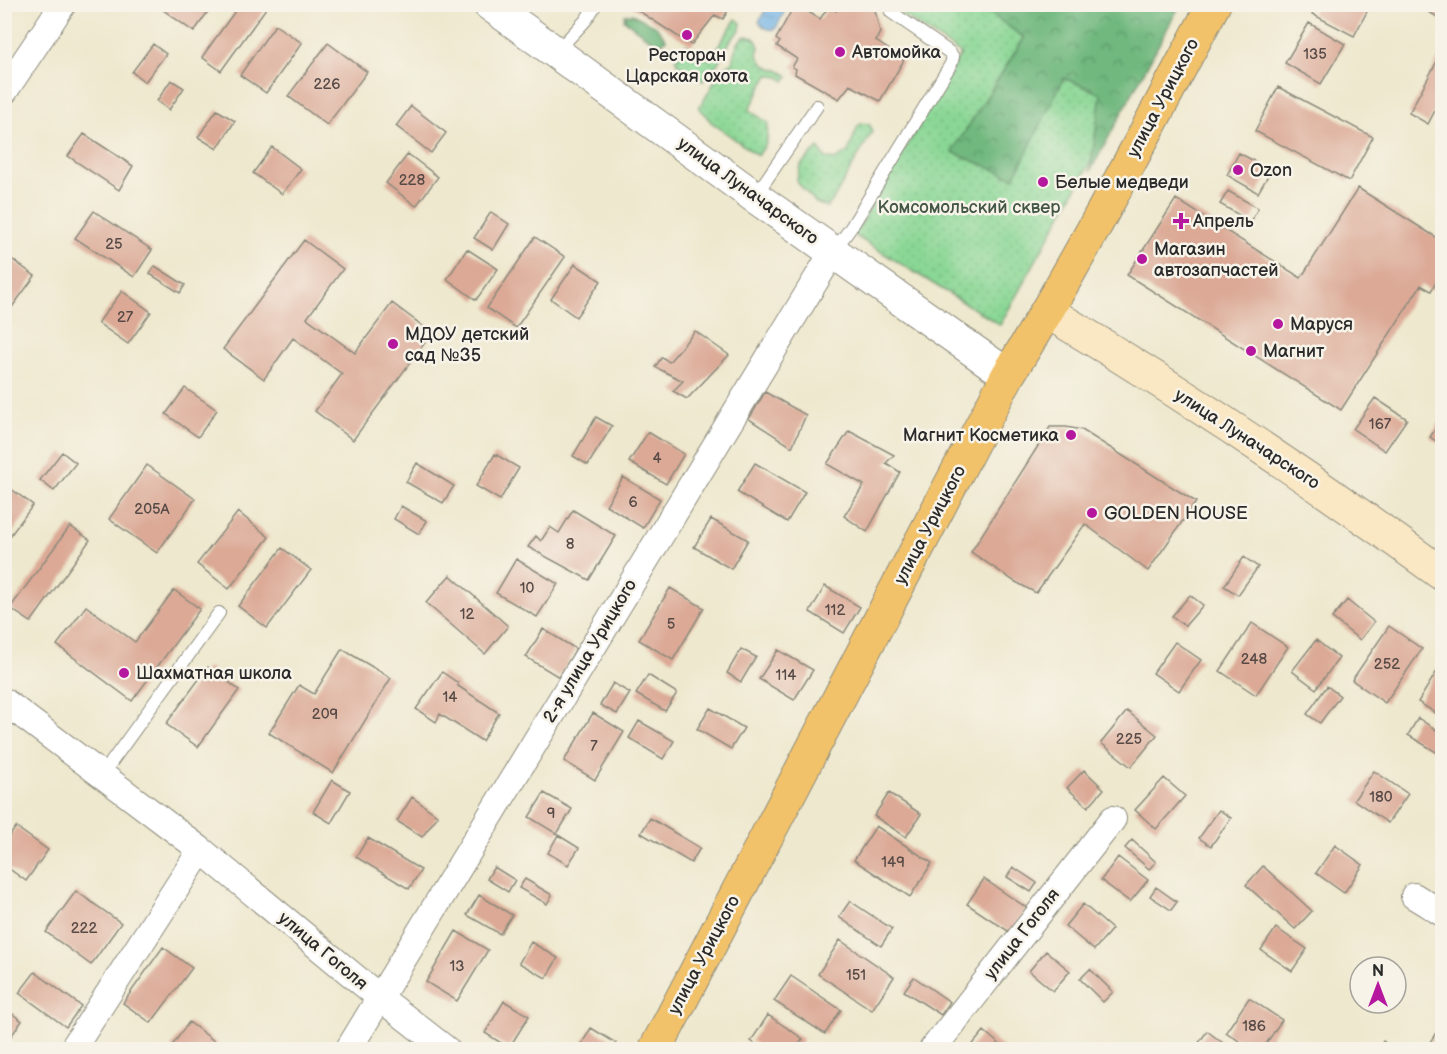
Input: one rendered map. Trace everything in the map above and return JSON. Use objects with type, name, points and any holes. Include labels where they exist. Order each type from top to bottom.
[{"type":"main road","name":"улица Урицкого","points":[[655,1050],[1008,375],[1048,312],[1214,4]]},
{"type":"main road","name":"улица Луначарского","points":[[1048,312],[1110,349],[1341,501],[1443,574]]},
{"type":"street","points":[[4,92],[63,4]]},
{"type":"street","name":"улица Луначарского","points":[[489,4],[755,197],[1008,375]]},
{"type":"street","name":"2-я улица Урицкого","points":[[348,1050],[833,252]]},
{"type":"street","name":"улица Гоголя","points":[[4,701],[201,850],[447,1050]]},
{"type":"street","name":"улица Гоголя","points":[[932,1050],[1113,819]]},
{"type":"street","points":[[72,1050],[201,850]]},
{"type":"street","points":[[1414,896],[1443,913]]},
{"type":"lane","points":[[556,53],[586,20],[596,4]]},
{"type":"lane","points":[[833,252],[852,226],[951,64],[953,57],[891,12]]},
{"type":"lane","points":[[755,197],[817,106]]},
{"type":"lane","points":[[102,775],[219,613]]},
{"type":"green space","name":"Комсомольский сквер","points":[[888,5],[1178,5],[1000,325],[854,235],[961,54]]},
{"type":"green space","points":[[995,5],[1180,5],[1090,172],[1101,94],[1064,78],[1014,178],[952,152],[1024,38],[990,13]]},
{"type":"green space","points":[[632,14],[656,26],[666,39],[659,46],[624,20],[625,15]]},
{"type":"green space","points":[[736,19],[741,23],[740,30],[731,40],[716,66],[707,72],[703,81],[678,65],[676,59],[686,45],[710,59]]},
{"type":"green space","points":[[746,36],[756,41],[759,48],[757,53],[767,66],[788,76],[785,81],[768,75],[749,110],[768,123],[767,142],[758,156],[711,122],[699,107],[717,77],[732,63],[738,44]]},
{"type":"green space","points":[[862,123],[870,125],[872,132],[833,200],[827,207],[816,203],[797,182],[801,166],[818,148],[826,158],[835,160],[848,152],[858,126]]},
{"type":"water","points":[[768,4],[788,5],[776,28],[773,29],[759,22]]},
{"type":"building","points":[[165,4],[213,4],[194,32],[162,9]]},
{"type":"building","points":[[240,4],[269,4],[221,71],[202,57]]},
{"type":"building","name":"Ресторан Царская охота","points":[[628,4],[732,4],[723,19],[715,15],[691,45]]},
{"type":"building","name":"Автомойка","points":[[795,4],[820,19],[827,9],[830,10],[831,7],[836,11],[841,4],[870,4],[875,10],[880,32],[876,41],[904,60],[880,101],[850,85],[839,99],[795,74],[796,69],[792,67],[797,59],[777,46],[780,42],[776,39]]},
{"type":"building","points":[[1317,4],[1371,4],[1354,36],[1312,14]]},
{"type":"building","points":[[1416,4],[1442,4],[1442,20]]},
{"type":"building","points":[[1309,23],[1345,44],[1321,84],[1285,63]]},
{"type":"building","points":[[275,25],[302,43],[266,93],[240,75]]},
{"type":"building","points":[[328,43],[367,72],[327,125],[288,96]]},
{"type":"building","points":[[153,44],[166,54],[145,82],[132,72]]},
{"type":"building","points":[[1442,52],[1442,97],[1428,124],[1409,113]]},
{"type":"building","points":[[171,80],[184,88],[169,110],[157,101]]},
{"type":"building","points":[[1278,87],[1373,137],[1349,181],[1255,131]]},
{"type":"building","points":[[411,106],[446,133],[431,153],[396,126]]},
{"type":"building","points":[[217,110],[235,121],[217,149],[198,137]]},
{"type":"building","points":[[84,134],[133,166],[119,190],[68,156]]},
{"type":"building","points":[[272,147],[301,169],[282,194],[253,173]]},
{"type":"building","points":[[1239,153],[1271,170],[1258,193],[1227,175]]},
{"type":"building","points":[[408,154],[438,177],[416,206],[386,183]]},
{"type":"building","points":[[1358,188],[1442,241],[1442,273],[1431,291],[1421,285],[1341,410],[1127,275],[1176,199],[1301,278]]},
{"type":"building","points":[[1228,191],[1258,208],[1251,222],[1220,204]]},
{"type":"building","points":[[94,211],[152,250],[134,277],[75,238]]},
{"type":"building","points":[[491,212],[509,224],[493,250],[474,238]]},
{"type":"building","points":[[535,237],[565,257],[516,328],[487,308]]},
{"type":"building","name":"МДОУ детский сад №35","points":[[304,240],[343,269],[307,318],[355,353],[392,303],[432,333],[353,440],[315,411],[342,374],[293,338],[264,379],[223,349]]},
{"type":"building","points":[[467,249],[498,269],[476,300],[447,279]]},
{"type":"building","points":[[6,255],[35,276],[4,318],[4,257]]},
{"type":"building","points":[[575,264],[601,281],[576,317],[551,299]]},
{"type":"building","points":[[155,266],[185,285],[180,293],[150,274]]},
{"type":"building","points":[[122,291],[151,312],[128,344],[98,323]]},
{"type":"building","points":[[695,331],[729,355],[687,399],[673,391],[683,381],[655,367],[662,357],[669,362]]},
{"type":"building","points":[[185,388],[217,410],[198,437],[166,414]]},
{"type":"building","points":[[765,392],[806,415],[792,447],[749,419]]},
{"type":"building","points":[[1375,398],[1407,419],[1385,451],[1353,429]]},
{"type":"building","points":[[596,417],[612,426],[588,465],[573,456]]},
{"type":"building","points":[[1442,419],[1442,445],[1430,437]]},
{"type":"building","name":"GOLDEN HOUSE","points":[[1050,427],[1082,430],[1196,502],[1148,571],[1085,524],[1036,593],[971,552]]},
{"type":"building","points":[[849,431],[894,455],[886,463],[900,472],[867,532],[844,516],[864,485],[827,464]]},
{"type":"building","points":[[648,432],[684,454],[666,484],[629,462]]},
{"type":"building","points":[[62,452],[76,463],[54,491],[40,480]]},
{"type":"building","points":[[495,454],[519,468],[500,500],[476,486]]},
{"type":"building","points":[[417,463],[454,486],[443,503],[406,482]]},
{"type":"building","points":[[755,463],[805,492],[787,522],[737,492]]},
{"type":"building","points":[[147,465],[195,499],[157,553],[109,519]]},
{"type":"building","points":[[623,477],[660,499],[643,528],[606,505]]},
{"type":"building","points":[[11,489],[33,505],[4,544],[4,497]]},
{"type":"building","points":[[401,506],[427,521],[419,534],[394,519]]},
{"type":"building","points":[[573,510],[616,536],[589,580],[528,547],[536,536],[541,541],[550,527],[559,533]]},
{"type":"building","points":[[238,512],[269,537],[229,589],[197,564]]},
{"type":"building","points":[[711,519],[748,540],[731,569],[694,547]]},
{"type":"building","points":[[70,526],[90,540],[31,622],[10,608]]},
{"type":"building","points":[[282,548],[311,570],[267,628],[238,606]]},
{"type":"building","points":[[1244,557],[1258,567],[1238,595],[1224,586]]},
{"type":"building","points":[[516,559],[558,584],[537,617],[496,593]]},
{"type":"building","points":[[450,575],[508,626],[485,654],[426,603]]},
{"type":"building","points":[[825,586],[860,607],[844,633],[810,612]]},
{"type":"building","points":[[670,588],[704,608],[673,660],[639,640]]},
{"type":"building","name":"Шахматная школа","points":[[174,590],[200,609],[132,701],[57,645],[86,606],[135,642]]},
{"type":"building","points":[[1190,595],[1203,605],[1185,626],[1172,616]]},
{"type":"building","points":[[1347,600],[1374,622],[1360,640],[1332,618]]},
{"type":"building","points":[[1252,623],[1288,647],[1256,695],[1220,671]]},
{"type":"building","points":[[1389,626],[1422,649],[1385,703],[1352,680]]},
{"type":"building","points":[[543,629],[576,649],[559,677],[526,657]]},
{"type":"building","points":[[1316,640],[1339,658],[1316,689],[1292,671]]},
{"type":"building","points":[[1175,642],[1201,660],[1179,691],[1153,673]]},
{"type":"building","points":[[342,649],[391,678],[333,773],[269,733],[299,685],[314,694]]},
{"type":"building","points":[[741,649],[756,657],[741,682],[727,673]]},
{"type":"building","points":[[778,650],[813,670],[794,700],[759,679]]},
{"type":"building","points":[[208,667],[239,690],[198,747],[166,724]]},
{"type":"building","points":[[1437,671],[1442,675],[1442,717],[1418,702]]},
{"type":"building","points":[[442,672],[458,683],[458,686],[499,713],[482,741],[440,714],[436,722],[416,709]]},
{"type":"building","points":[[648,675],[677,693],[665,711],[636,694]]},
{"type":"building","points":[[613,683],[630,693],[617,714],[600,705]]},
{"type":"building","points":[[1327,686],[1340,696],[1320,723],[1307,714]]},
{"type":"building","points":[[710,708],[744,728],[731,749],[697,729]]},
{"type":"building","points":[[1127,711],[1157,735],[1131,767],[1101,743]]},
{"type":"building","points":[[593,713],[624,732],[595,780],[564,761]]},
{"type":"building","points":[[1418,718],[1442,734],[1442,741],[1436,752],[1408,735]]},
{"type":"building","points":[[639,721],[674,741],[663,759],[629,738]]},
{"type":"building","points":[[1084,770],[1104,789],[1088,807],[1067,788]]},
{"type":"building","points":[[1374,771],[1408,794],[1388,823],[1354,800]]},
{"type":"building","points":[[1164,778],[1185,796],[1156,829],[1135,810]]},
{"type":"building","points":[[332,780],[350,791],[331,823],[313,812]]},
{"type":"building","points":[[544,793],[572,809],[557,834],[529,817]]},
{"type":"building","points":[[889,793],[921,814],[906,837],[874,816]]},
{"type":"building","points":[[412,797],[438,816],[422,837],[397,821]]},
{"type":"building","points":[[1219,810],[1231,818],[1211,846],[1199,838]]},
{"type":"building","points":[[650,818],[700,848],[691,863],[641,833]]},
{"type":"building","points":[[876,826],[932,863],[910,897],[854,860]]},
{"type":"building","points":[[16,827],[48,850],[26,881],[4,865],[4,843]]},
{"type":"building","points":[[558,835],[579,848],[568,865],[548,853]]},
{"type":"building","points":[[368,838],[421,870],[409,889],[356,857]]},
{"type":"building","points":[[1132,840],[1156,862],[1149,869],[1125,848]]},
{"type":"building","points":[[1335,845],[1363,865],[1344,893],[1316,873]]},
{"type":"building","points":[[1118,857],[1148,880],[1130,902],[1101,880]]},
{"type":"building","points":[[1263,866],[1312,911],[1295,929],[1246,885]]},
{"type":"building","points":[[494,867],[515,880],[508,892],[487,879]]},
{"type":"building","points":[[1013,867],[1037,883],[1031,892],[1007,877]]},
{"type":"building","points":[[525,879],[552,895],[547,904],[519,888]]},
{"type":"building","points":[[984,879],[1027,908],[1011,933],[967,904]]},
{"type":"building","points":[[1156,887],[1177,902],[1171,910],[1150,896]]},
{"type":"building","points":[[76,891],[121,923],[91,965],[46,932]]},
{"type":"building","points":[[479,895],[512,915],[500,934],[467,915]]},
{"type":"building","points":[[850,901],[892,929],[881,946],[839,917]]},
{"type":"building","points":[[1083,904],[1112,929],[1094,950],[1065,926]]},
{"type":"building","points":[[1276,928],[1307,949],[1292,971],[1261,950]]},
{"type":"building","points":[[456,931],[488,950],[457,1001],[426,982]]},
{"type":"building","points":[[840,940],[894,977],[872,1010],[818,974]]},
{"type":"building","points":[[531,942],[558,958],[546,978],[519,963]]},
{"type":"building","points":[[163,947],[192,968],[151,1023],[123,1003]]},
{"type":"building","points":[[1442,950],[1442,962],[1437,958]]},
{"type":"building","points":[[1046,951],[1070,971],[1053,991],[1029,971]]},
{"type":"building","points":[[1090,969],[1113,992],[1103,1002],[1080,979]]},
{"type":"building","points":[[35,972],[81,1006],[66,1027],[19,993]]},
{"type":"building","points":[[791,976],[841,1010],[825,1034],[774,1001]]},
{"type":"building","points":[[914,977],[950,1002],[941,1015],[904,991]]},
{"type":"building","points":[[1249,998],[1282,1020],[1262,1050],[1252,1050],[1226,1032]]},
{"type":"building","points":[[504,1001],[529,1016],[509,1048],[485,1033]]},
{"type":"building","points":[[10,1012],[22,1021],[4,1046],[4,1020]]},
{"type":"building","points":[[768,1015],[803,1039],[795,1050],[764,1050],[751,1041]]},
{"type":"building","points":[[189,1022],[218,1044],[214,1050],[175,1050],[171,1047]]},
{"type":"building","points":[[591,1028],[616,1043],[612,1050],[578,1050]]},
{"type":"building","points":[[1439,1028],[1442,1030],[1442,1050],[1425,1050]]},
{"type":"building","points":[[984,1031],[1006,1050],[968,1050]]},
{"type":"building","points":[[1207,1031],[1232,1050],[1194,1050]]},
{"type":"building","points":[[1383,1041],[1395,1050],[1378,1050]]},
{"type":"place","name":"Ресторан Царская охота","points":[[687,35]]},
{"type":"place","name":"Автомойка","points":[[840,52]]},
{"type":"place","name":"Ozon","points":[[1238,170]]},
{"type":"place","name":"Белые медведи","points":[[1043,182]]},
{"type":"place","name":"Апрель","points":[[1181,221]]},
{"type":"place","name":"Магазин автозапчастей","points":[[1142,259]]},
{"type":"place","name":"Маруся","points":[[1278,324]]},
{"type":"place","name":"МДОУ детский сад №35","points":[[393,344]]},
{"type":"place","name":"Магнит","points":[[1251,351]]},
{"type":"place","name":"Магнит Косметика","points":[[1071,435]]},
{"type":"place","name":"GOLDEN HOUSE","points":[[1092,513]]},
{"type":"place","name":"Шахматная школа","points":[[124,673]]}]
